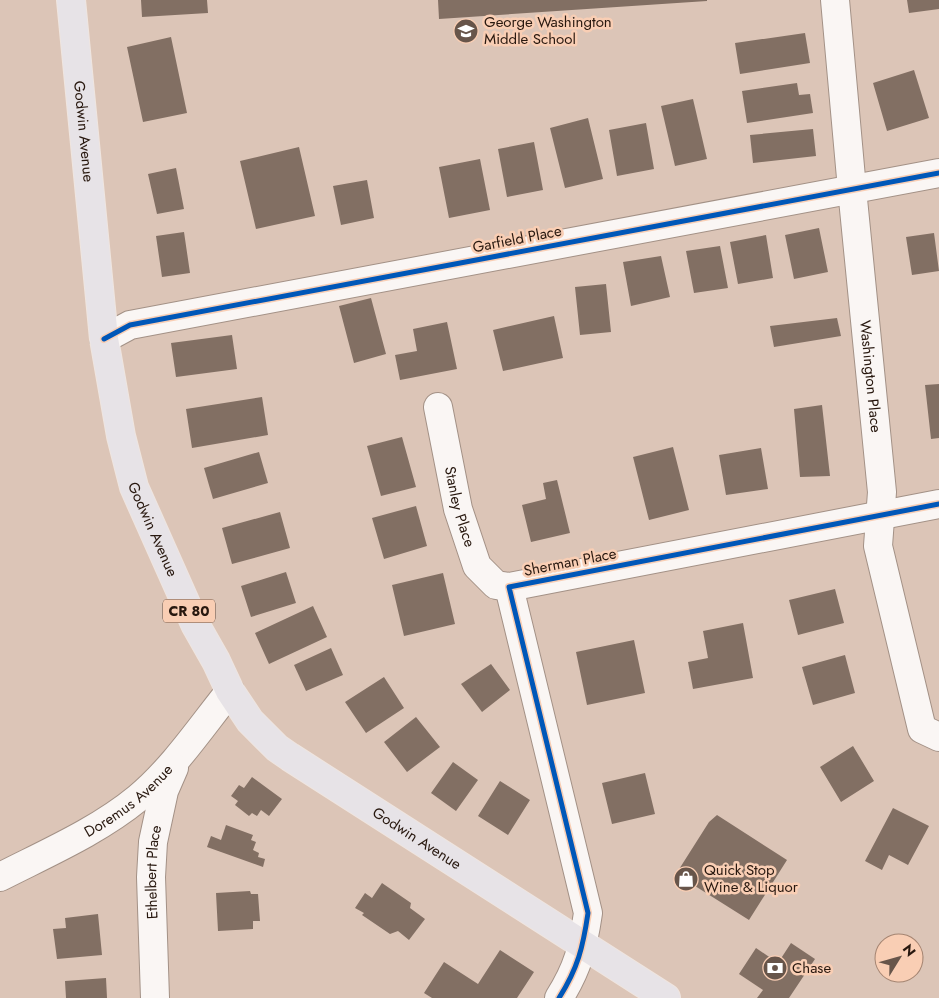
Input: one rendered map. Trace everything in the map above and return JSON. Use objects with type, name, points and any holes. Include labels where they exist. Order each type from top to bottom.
[{"type":"main road","name":"Godwin Avenue","points":[[71,0],[104,340],[121,436],[134,487],[195,624],[216,661],[230,692],[250,721],[277,748],[666,998]]},
{"type":"street","name":"Washington Place","points":[[835,0],[882,492],[878,546],[922,729],[939,737]]},
{"type":"street","name":"Garfield Place","points":[[104,340],[130,325],[939,173]]},
{"type":"street","name":"Stanley Place","points":[[438,408],[458,509],[477,566],[496,585],[509,587]]},
{"type":"street","name":"Sherman Place","points":[[559,998],[574,972],[583,945],[588,913],[509,587],[939,504]]},
{"type":"street","name":"Doremus Avenue","points":[[0,877],[108,819],[138,798],[160,778],[230,692]]},
{"type":"street","name":"Ethelbert Place","points":[[155,998],[151,877],[152,842],[164,791],[182,751]]},
{"type":"building","points":[[141,0],[207,0],[208,13],[142,17]]},
{"type":"building","points":[[438,0],[707,0],[707,1],[439,19]]},
{"type":"building","points":[[907,0],[939,0],[939,9],[909,13]]},
{"type":"building","points":[[805,33],[810,63],[740,74],[735,43]]},
{"type":"building","points":[[171,37],[187,113],[143,122],[127,47]]},
{"type":"building","points":[[914,70],[929,118],[887,131],[873,83]]},
{"type":"building","points":[[797,83],[799,95],[810,94],[813,113],[747,123],[742,91]]},
{"type":"building","points":[[693,99],[707,159],[675,166],[661,106]]},
{"type":"building","points":[[588,118],[603,179],[565,188],[550,128]]},
{"type":"building","points":[[646,123],[654,169],[617,176],[609,130]]},
{"type":"building","points":[[813,129],[816,156],[753,163],[750,135]]},
{"type":"building","points":[[534,142],[543,190],[507,197],[498,149]]},
{"type":"building","points":[[299,147],[315,216],[256,229],[240,161]]},
{"type":"building","points":[[480,159],[490,210],[449,218],[439,167]]},
{"type":"building","points":[[176,168],[184,209],[157,214],[148,174]]},
{"type":"building","points":[[367,180],[374,218],[341,225],[333,186]]},
{"type":"building","points":[[819,228],[828,272],[794,279],[785,235]]},
{"type":"building","points":[[184,232],[190,273],[162,277],[156,236]]},
{"type":"building","points":[[934,233],[939,271],[912,275],[906,237]]},
{"type":"building","points":[[766,235],[773,278],[738,284],[730,242]]},
{"type":"building","points":[[720,246],[728,288],[694,293],[686,251]]},
{"type":"building","points":[[661,256],[670,297],[631,306],[623,262]]},
{"type":"building","points":[[606,284],[611,332],[580,335],[575,287]]},
{"type":"building","points":[[371,298],[386,354],[354,363],[339,306]]},
{"type":"building","points":[[554,316],[563,358],[503,371],[493,330]]},
{"type":"building","points":[[837,318],[841,336],[774,347],[770,326]]},
{"type":"building","points":[[447,322],[457,369],[400,380],[395,355],[417,351],[413,329]]},
{"type":"building","points":[[232,335],[237,369],[176,377],[171,343]]},
{"type":"building","points":[[939,384],[939,438],[931,439],[925,385]]},
{"type":"building","points":[[262,397],[268,435],[192,448],[186,409]]},
{"type":"building","points":[[822,405],[830,476],[800,477],[794,409]]},
{"type":"building","points":[[402,437],[416,487],[381,496],[367,446]]},
{"type":"building","points":[[673,447],[689,510],[649,520],[633,457]]},
{"type":"building","points":[[761,448],[768,489],[726,495],[719,455]]},
{"type":"building","points":[[259,452],[268,483],[213,499],[204,468]]},
{"type":"building","points":[[557,480],[570,533],[531,542],[522,505],[546,499],[543,483]]},
{"type":"building","points":[[416,506],[427,546],[384,559],[372,518]]},
{"type":"building","points":[[280,512],[290,548],[232,564],[222,528]]},
{"type":"building","points":[[286,572],[296,603],[251,617],[241,586]]},
{"type":"building","points":[[443,573],[455,624],[404,636],[392,585]]},
{"type":"building","points":[[835,589],[844,623],[798,635],[789,600]]},
{"type":"building","points":[[313,606],[327,637],[269,664],[255,633]]},
{"type":"building","points":[[743,623],[753,678],[693,689],[688,662],[708,658],[703,631]]},
{"type":"building","points":[[634,640],[645,693],[587,705],[576,652]]},
{"type":"building","points":[[331,648],[343,675],[306,691],[294,665]]},
{"type":"building","points":[[845,655],[855,693],[813,705],[802,667]]},
{"type":"building","points":[[491,664],[510,690],[482,712],[461,684]]},
{"type":"building","points":[[384,677],[404,708],[366,733],[345,702]]},
{"type":"building","points":[[416,717],[440,747],[407,772],[384,742]]},
{"type":"building","points":[[853,746],[874,781],[841,802],[820,767]]},
{"type":"building","points":[[453,762],[478,780],[456,811],[431,793]]},
{"type":"building","points":[[645,773],[655,814],[612,824],[602,783]]},
{"type":"building","points":[[252,777],[282,799],[269,816],[261,810],[257,816],[252,813],[249,816],[235,805],[238,801],[231,796],[239,785],[244,788]]},
{"type":"building","points":[[500,781],[530,800],[508,835],[478,816]]},
{"type":"building","points":[[893,808],[929,826],[908,865],[889,855],[882,870],[865,861]]},
{"type":"building","points":[[717,815],[787,860],[749,920],[676,874],[709,822]]},
{"type":"building","points":[[226,825],[253,835],[251,840],[256,842],[253,850],[259,853],[258,857],[265,859],[263,867],[207,847],[211,836],[221,840]]},
{"type":"building","points":[[382,883],[411,903],[410,908],[425,919],[409,940],[398,931],[390,934],[355,908],[365,893],[372,898]]},
{"type":"building","points":[[250,891],[251,894],[258,894],[260,921],[253,921],[253,929],[218,931],[216,893]]},
{"type":"building","points":[[98,914],[102,955],[57,959],[53,929],[66,928],[65,918]]},
{"type":"building","name":"Chase","points":[[791,943],[815,959],[789,998],[757,998],[763,990],[739,974],[756,948],[778,963]]},
{"type":"building","points":[[500,950],[534,972],[517,998],[432,998],[424,993],[444,962],[478,984]]},
{"type":"building","points":[[106,978],[107,998],[66,998],[65,981]]},
{"type":"cycle path","points":[[104,339],[130,325],[939,173]]},
{"type":"cycle path","points":[[559,998],[571,977],[579,957],[588,913],[509,587],[939,504]]},
{"type":"place","name":"George Washington Middle School","points":[[466,31]]},
{"type":"place","name":"Quick Stop Wine & Liquor","points":[[686,879]]},
{"type":"place","name":"Chase","points":[[775,968]]}]
